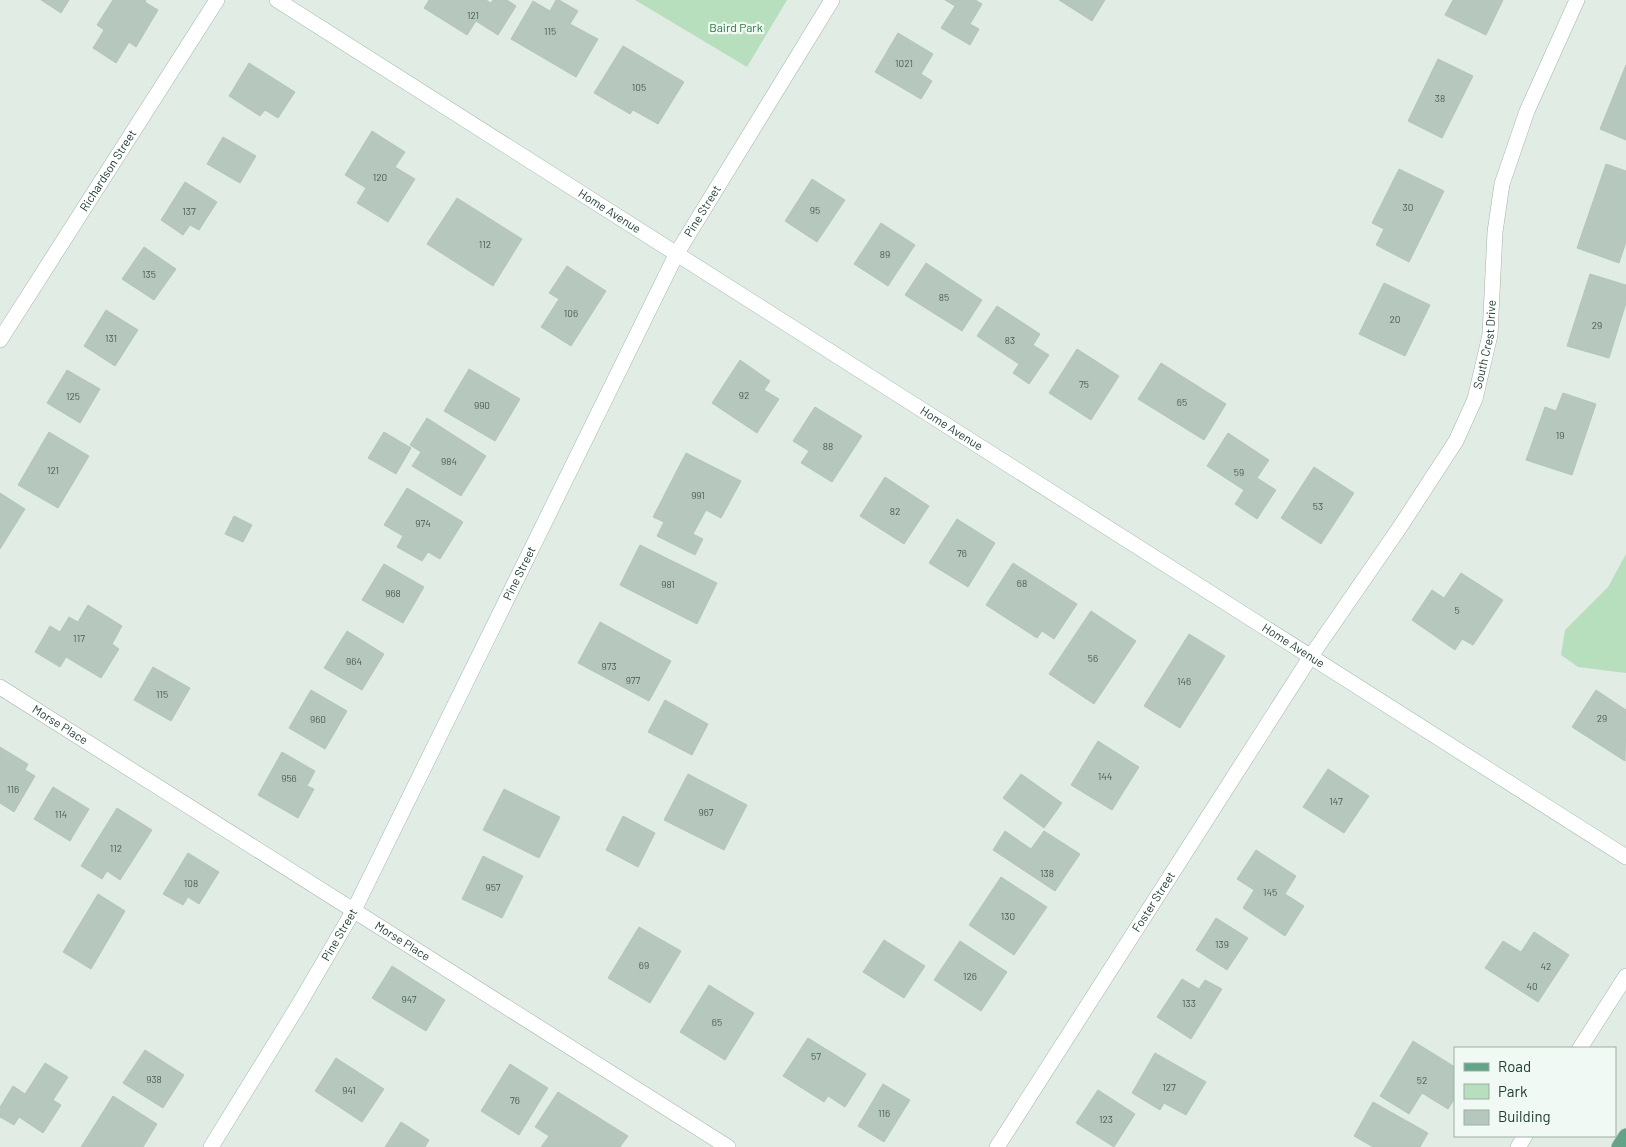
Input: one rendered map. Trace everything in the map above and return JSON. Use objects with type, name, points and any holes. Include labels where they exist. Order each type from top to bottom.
[{"type":"main road","points":[[1619,1147],[1626,1136]]},
{"type":"street","name":"Richardson Street","points":[[0,340],[217,0]]},
{"type":"street","name":"Home Avenue","points":[[277,0],[1626,857]]},
{"type":"street","name":"Pine Street","points":[[211,1147],[298,1006],[354,910],[677,253],[832,0]]},
{"type":"street","name":"South Crest Drive","points":[[1311,656],[1400,527],[1456,441],[1475,399],[1490,335],[1495,232],[1502,184],[1527,111],[1577,0]]},
{"type":"street","name":"Foster Street","points":[[998,1147],[1311,656]]},
{"type":"street","name":"Morse Place","points":[[0,687],[728,1147]]},
{"type":"street","points":[[1581,1047],[1626,976]]},
{"type":"green space","name":"Baird Park","points":[[635,0],[787,0],[747,67]]},
{"type":"green space","points":[[1626,554],[1626,673],[1578,667],[1561,655],[1565,630],[1608,587]]},
{"type":"building","points":[[41,0],[69,0],[61,13]]},
{"type":"building","points":[[113,0],[146,0],[145,2],[158,10],[136,47],[129,42],[116,63],[93,48],[104,30],[97,25]]},
{"type":"building","points":[[429,0],[486,0],[491,3],[493,0],[507,0],[516,6],[498,35],[476,21],[467,35],[424,8]]},
{"type":"building","points":[[556,0],[578,11],[570,24],[598,39],[576,77],[511,39],[533,1],[550,11]]},
{"type":"building","points":[[945,0],[975,0],[982,4],[970,24],[979,29],[970,45],[941,28],[955,6]]},
{"type":"building","points":[[1059,0],[1105,0],[1092,21]]},
{"type":"building","points":[[1453,0],[1503,0],[1486,35],[1445,15]]},
{"type":"building","points":[[898,33],[933,54],[921,74],[932,81],[921,99],[875,72]]},
{"type":"building","points":[[623,46],[684,82],[658,124],[633,110],[630,114],[594,93]]},
{"type":"building","points":[[1438,59],[1473,76],[1442,138],[1408,121]]},
{"type":"building","points":[[249,63],[295,92],[278,118],[265,110],[260,116],[229,96]]},
{"type":"building","points":[[1626,65],[1626,140],[1600,129]]},
{"type":"building","points":[[372,131],[405,152],[395,167],[415,179],[388,222],[357,203],[366,188],[345,175]]},
{"type":"building","points":[[223,137],[256,156],[240,183],[207,164]]},
{"type":"building","points":[[1606,164],[1626,171],[1626,242],[1619,263],[1577,248]]},
{"type":"building","points":[[1399,169],[1444,191],[1409,262],[1376,245],[1384,229],[1372,223]]},
{"type":"building","points":[[812,179],[845,200],[817,242],[785,221]]},
{"type":"building","points":[[185,182],[217,202],[199,230],[190,225],[183,235],[161,220]]},
{"type":"building","points":[[457,198],[522,239],[493,286],[427,244]]},
{"type":"building","points":[[881,223],[915,245],[888,286],[854,264]]},
{"type":"building","points":[[144,247],[176,269],[154,300],[122,279]]},
{"type":"building","points":[[926,263],[982,300],[962,331],[905,295]]},
{"type":"building","points":[[567,266],[606,291],[571,346],[541,327],[559,299],[549,293]]},
{"type":"building","points":[[1590,274],[1626,285],[1626,303],[1609,358],[1567,346]]},
{"type":"building","points":[[1384,283],[1430,305],[1405,356],[1359,334]]},
{"type":"building","points":[[997,306],[1040,334],[1033,345],[1049,355],[1029,384],[1013,373],[1019,364],[977,336]]},
{"type":"building","points":[[106,310],[138,330],[115,366],[84,346]]},
{"type":"building","points":[[1077,349],[1119,376],[1091,420],[1049,393]]},
{"type":"building","points":[[740,360],[770,381],[764,390],[779,399],[757,433],[712,403]]},
{"type":"building","points":[[1161,363],[1226,404],[1204,440],[1138,399]]},
{"type":"building","points":[[469,369],[520,399],[495,441],[444,411]]},
{"type":"building","points":[[67,370],[100,389],[80,423],[47,403]]},
{"type":"building","points":[[1563,393],[1596,404],[1572,475],[1526,460],[1545,407],[1556,411]]},
{"type":"building","points":[[815,407],[862,436],[832,482],[801,463],[809,451],[793,441]]},
{"type":"building","points":[[427,418],[486,456],[461,496],[412,466],[421,452],[410,445]]},
{"type":"building","points":[[49,432],[89,456],[58,508],[18,485]]},
{"type":"building","points":[[384,432],[411,448],[396,474],[368,458]]},
{"type":"building","points":[[1228,433],[1269,460],[1257,478],[1276,490],[1257,519],[1235,504],[1244,490],[1207,466]]},
{"type":"building","points":[[686,453],[741,481],[721,518],[706,510],[693,534],[703,539],[695,555],[657,536],[664,522],[653,517]]},
{"type":"building","points":[[1314,467],[1354,493],[1321,544],[1281,518]]},
{"type":"building","points":[[885,477],[929,506],[904,544],[860,516]]},
{"type":"building","points":[[407,488],[463,522],[440,559],[428,552],[422,561],[397,547],[403,536],[384,525]]},
{"type":"building","points":[[0,493],[25,509],[0,549]]},
{"type":"building","points":[[234,516],[252,525],[243,542],[225,534]]},
{"type":"building","points":[[957,519],[995,543],[968,587],[929,563]]},
{"type":"building","points":[[640,545],[717,583],[697,624],[620,585]]},
{"type":"building","points":[[1013,563],[1077,604],[1054,639],[1042,631],[1037,638],[986,605]]},
{"type":"building","points":[[384,564],[424,587],[403,623],[362,600]]},
{"type":"building","points":[[1461,573],[1503,600],[1473,645],[1462,639],[1455,650],[1412,620],[1432,590],[1444,598]]},
{"type":"building","points":[[88,605],[122,626],[112,644],[119,649],[101,678],[66,657],[60,667],[35,652],[50,626],[60,632],[69,617],[78,622]]},
{"type":"building","points":[[1091,611],[1136,641],[1094,704],[1049,674]]},
{"type":"building","points":[[600,622],[671,661],[649,701],[578,663]]},
{"type":"building","points":[[347,631],[384,654],[362,690],[324,668]]},
{"type":"building","points":[[1189,634],[1225,656],[1180,728],[1144,706]]},
{"type":"building","points":[[153,667],[190,688],[171,721],[134,700]]},
{"type":"building","points":[[311,690],[347,711],[325,749],[289,728]]},
{"type":"building","points":[[1596,690],[1626,710],[1625,761],[1572,727]]},
{"type":"building","points":[[665,700],[708,724],[692,755],[648,732]]},
{"type":"building","points":[[1098,741],[1139,767],[1112,810],[1071,785]]},
{"type":"building","points":[[0,747],[28,764],[25,770],[35,776],[14,812],[0,803]]},
{"type":"building","points":[[282,752],[315,771],[307,786],[314,789],[298,818],[258,795]]},
{"type":"building","points":[[1328,769],[1369,796],[1344,833],[1303,807]]},
{"type":"building","points":[[688,774],[747,805],[724,850],[664,820]]},
{"type":"building","points":[[1021,774],[1062,803],[1044,828],[1003,798]]},
{"type":"building","points":[[53,787],[89,809],[70,841],[34,819]]},
{"type":"building","points":[[504,789],[560,817],[539,858],[483,830]]},
{"type":"building","points":[[117,808],[152,830],[120,880],[107,871],[102,879],[81,866]]},
{"type":"building","points":[[623,816],[655,833],[638,867],[606,850]]},
{"type":"building","points":[[1005,831],[1031,849],[1044,831],[1080,854],[1055,891],[993,850]]},
{"type":"building","points":[[1256,850],[1296,876],[1285,894],[1304,906],[1285,936],[1243,908],[1254,890],[1237,879]]},
{"type":"building","points":[[188,853],[219,872],[199,904],[188,897],[183,905],[163,894]]},
{"type":"building","points":[[483,856],[523,876],[502,918],[462,899]]},
{"type":"building","points":[[1001,877],[1047,907],[1014,955],[969,925]]},
{"type":"building","points":[[98,894],[125,911],[91,969],[63,952]]},
{"type":"building","points":[[1216,918],[1248,938],[1227,970],[1196,950]]},
{"type":"building","points":[[639,927],[681,951],[650,1003],[608,978]]},
{"type":"building","points":[[1534,932],[1569,955],[1538,1002],[1485,968],[1503,941],[1521,952]]},
{"type":"building","points":[[884,940],[925,966],[904,998],[863,972]]},
{"type":"building","points":[[960,941],[1007,972],[981,1011],[934,980]]},
{"type":"building","points":[[392,966],[445,1000],[426,1031],[372,998]]},
{"type":"building","points":[[1182,979],[1199,989],[1205,980],[1222,989],[1191,1039],[1157,1017]]},
{"type":"building","points":[[709,985],[754,1013],[725,1060],[680,1032]]},
{"type":"building","points":[[808,1038],[866,1074],[845,1107],[828,1096],[824,1102],[783,1076]]},
{"type":"building","points":[[1413,1041],[1454,1066],[1454,1100],[1448,1109],[1422,1093],[1409,1114],[1380,1096]]},
{"type":"building","points":[[145,1050],[184,1075],[163,1108],[123,1083]]},
{"type":"building","points":[[1155,1053],[1206,1082],[1186,1115],[1164,1103],[1160,1110],[1132,1093]]},
{"type":"building","points":[[336,1058],[384,1089],[362,1122],[315,1091]]},
{"type":"building","points":[[45,1063],[68,1077],[53,1100],[61,1105],[43,1133],[19,1117],[14,1125],[0,1117],[0,1107],[13,1086],[25,1094]]},
{"type":"building","points":[[510,1064],[548,1088],[519,1135],[481,1111]]},
{"type":"building","points":[[883,1084],[910,1100],[884,1142],[858,1126]]},
{"type":"building","points":[[1098,1090],[1135,1114],[1114,1147],[1076,1123]]},
{"type":"building","points":[[558,1092],[628,1136],[620,1147],[541,1147],[549,1136],[535,1127]]},
{"type":"building","points":[[113,1096],[157,1124],[143,1147],[81,1147]]},
{"type":"building","points":[[1373,1102],[1428,1133],[1420,1147],[1373,1147],[1354,1136]]},
{"type":"building","points":[[401,1122],[429,1140],[425,1147],[385,1147]]}]
